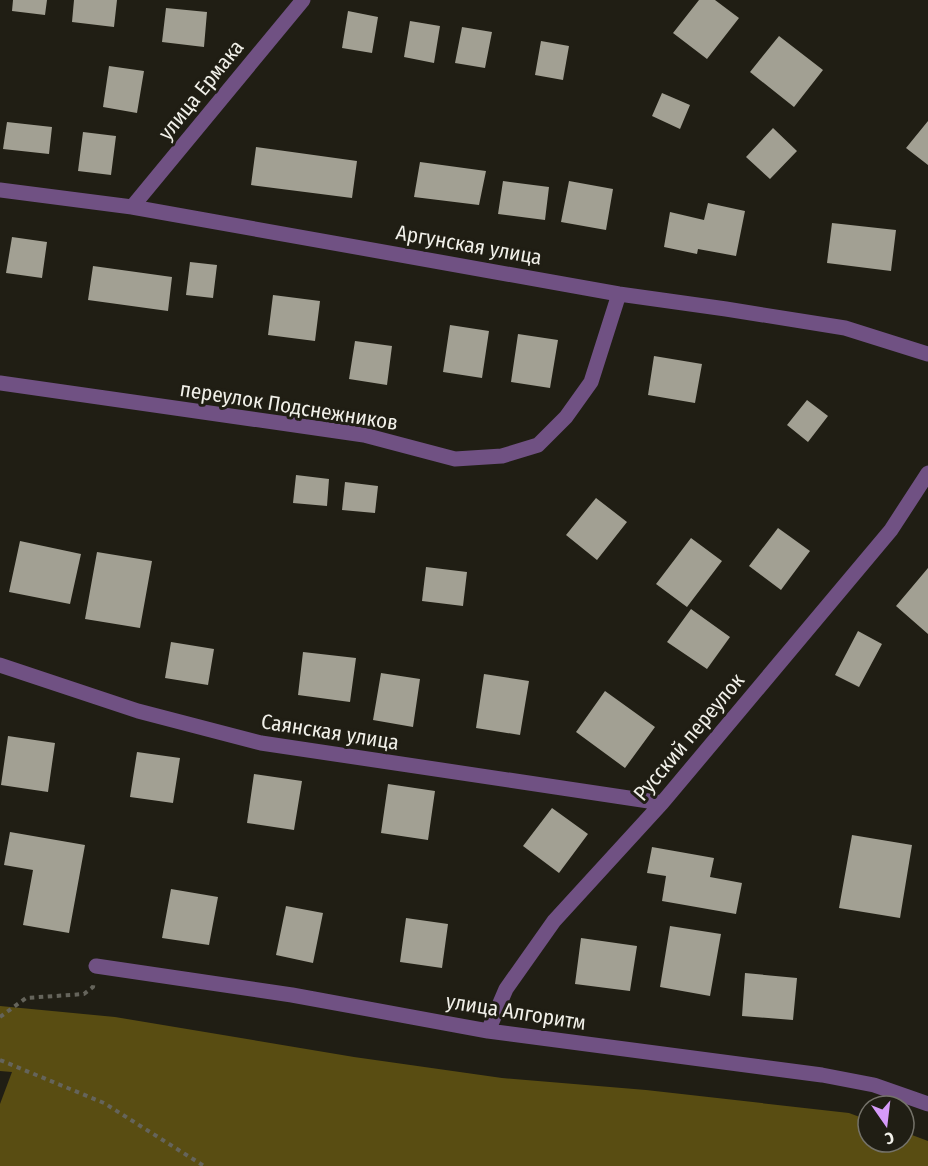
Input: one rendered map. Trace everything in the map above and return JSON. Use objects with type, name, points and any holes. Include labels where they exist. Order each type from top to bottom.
[{"type":"street","name":"улица Ермака","points":[[132,207],[303,0]]},
{"type":"street","name":"Аргунская улица","points":[[0,190],[132,207],[620,294],[845,328],[928,354]]},
{"type":"street","name":"переулок Подснежников","points":[[0,383],[364,435],[455,459],[502,456],[538,445],[566,417],[591,382],[620,294]]},
{"type":"street","name":"Русский переулок","points":[[488,1031],[507,989],[554,921],[662,803],[891,530],[928,473]]},
{"type":"street","name":"Саянская улица","points":[[0,665],[138,711],[261,743],[662,803]]},
{"type":"street","name":"улица Алгоритм","points":[[96,966],[291,995],[488,1031],[822,1076],[874,1085],[928,1104]]},
{"type":"path","points":[[0,1017],[26,998],[84,994],[93,987],[96,966]]},
{"type":"path","points":[[0,1060],[104,1102],[204,1166]]},
{"type":"shaded area","points":[[0,1006],[115,1017],[354,1057],[502,1078],[646,1090],[849,1113],[856,1116],[856,1154],[916,1154],[916,1136],[928,1141],[928,1166],[0,1166],[0,1104],[12,1072],[0,1071]]},
{"type":"building","points":[[13,0],[47,0],[45,15],[12,11]]},
{"type":"building","points":[[74,0],[117,0],[114,27],[72,22]]},
{"type":"building","points":[[699,0],[715,0],[739,18],[707,59],[673,33]]},
{"type":"building","points":[[166,8],[207,12],[204,47],[162,42]]},
{"type":"building","points":[[348,11],[378,17],[372,53],[342,48]]},
{"type":"building","points":[[410,21],[440,26],[434,63],[404,57]]},
{"type":"building","points":[[462,27],[492,32],[485,68],[455,63]]},
{"type":"building","points":[[779,36],[823,70],[794,107],[750,72]]},
{"type":"building","points":[[541,41],[569,46],[563,80],[535,75]]},
{"type":"building","points":[[109,66],[144,71],[137,113],[103,107]]},
{"type":"building","points":[[662,93],[690,105],[680,129],[652,116]]},
{"type":"building","points":[[928,121],[928,165],[906,148]]},
{"type":"building","points":[[7,122],[52,127],[49,154],[3,149]]},
{"type":"building","points":[[773,128],[797,151],[770,179],[746,157]]},
{"type":"building","points":[[83,132],[116,136],[111,175],[78,171]]},
{"type":"building","points":[[256,147],[357,161],[352,198],[251,185]]},
{"type":"building","points":[[420,162],[486,171],[479,205],[414,197]]},
{"type":"building","points":[[503,181],[549,187],[545,220],[498,214]]},
{"type":"building","points":[[569,181],[613,189],[606,230],[561,222]]},
{"type":"building","points":[[708,203],[745,211],[736,256],[698,249],[697,254],[664,247],[670,212],[704,220]]},
{"type":"building","points":[[832,223],[896,230],[891,271],[827,263]]},
{"type":"building","points":[[12,237],[47,242],[42,278],[6,273]]},
{"type":"building","points":[[190,262],[217,265],[213,298],[186,295]]},
{"type":"building","points":[[93,266],[172,277],[168,311],[88,300]]},
{"type":"building","points":[[273,295],[320,301],[315,341],[268,335]]},
{"type":"building","points":[[450,325],[489,331],[482,378],[443,372]]},
{"type":"building","points":[[518,334],[558,340],[550,388],[511,382]]},
{"type":"building","points":[[355,341],[392,346],[387,385],[349,379]]},
{"type":"building","points":[[654,356],[702,364],[695,403],[648,395]]},
{"type":"building","points":[[807,400],[828,416],[808,442],[787,425]]},
{"type":"building","points":[[296,475],[329,479],[327,506],[293,503]]},
{"type":"building","points":[[345,482],[378,486],[375,513],[342,510]]},
{"type":"building","points":[[596,498],[627,522],[597,560],[566,535]]},
{"type":"building","points":[[778,528],[810,551],[781,590],[749,566]]},
{"type":"building","points":[[691,538],[722,561],[687,607],[656,584]]},
{"type":"building","points":[[20,541],[81,554],[70,604],[9,592]]},
{"type":"building","points":[[97,552],[152,561],[140,628],[85,619]]},
{"type":"building","points":[[426,567],[467,572],[463,606],[422,601]]},
{"type":"building","points":[[928,568],[928,634],[896,606]]},
{"type":"building","points":[[691,609],[730,637],[707,669],[667,642]]},
{"type":"building","points":[[858,631],[882,644],[859,687],[835,675]]},
{"type":"building","points":[[171,642],[214,649],[208,685],[165,678]]},
{"type":"building","points":[[303,652],[356,658],[350,702],[298,695]]},
{"type":"building","points":[[381,673],[420,679],[413,727],[373,720]]},
{"type":"building","points":[[484,674],[529,681],[520,735],[476,728]]},
{"type":"building","points":[[605,691],[655,727],[625,768],[576,732]]},
{"type":"building","points":[[8,736],[55,743],[48,792],[1,785]]},
{"type":"building","points":[[137,752],[180,758],[173,803],[130,797]]},
{"type":"building","points":[[254,774],[302,781],[294,830],[247,823]]},
{"type":"building","points":[[388,784],[435,791],[428,840],[381,833]]},
{"type":"building","points":[[552,808],[588,834],[559,873],[523,846]]},
{"type":"building","points":[[10,832],[85,845],[69,933],[23,925],[33,870],[4,865]]},
{"type":"building","points":[[852,835],[912,845],[900,918],[839,908]]},
{"type":"building","points":[[652,847],[714,858],[710,877],[742,883],[736,914],[662,901],[666,876],[647,873]]},
{"type":"building","points":[[171,889],[218,897],[209,945],[162,938]]},
{"type":"building","points":[[286,906],[323,913],[313,963],[276,955]]},
{"type":"building","points":[[406,918],[448,924],[442,968],[400,962]]},
{"type":"building","points":[[670,926],[721,934],[710,996],[660,987]]},
{"type":"building","points":[[581,938],[637,946],[630,991],[575,984]]},
{"type":"building","points":[[745,973],[797,978],[793,1020],[742,1016]]}]
